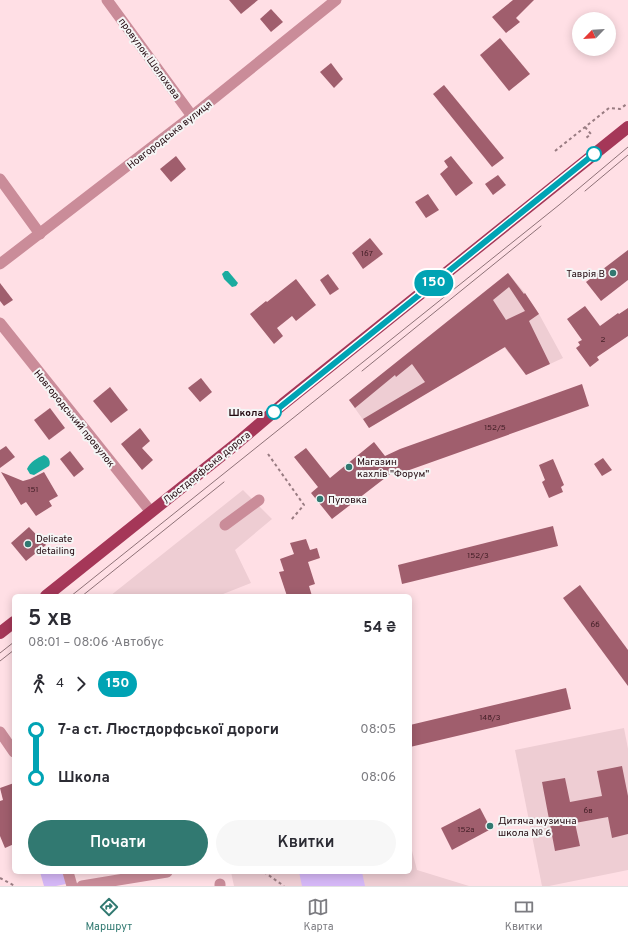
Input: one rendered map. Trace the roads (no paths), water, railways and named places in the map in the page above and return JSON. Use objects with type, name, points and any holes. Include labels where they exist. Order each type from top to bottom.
[{"type":"main road","name":"Люстдорфська дорога","points":[[48,594],[628,127]]},
{"type":"main road","points":[[0,633],[12,624]]},
{"type":"street","name":"провулок Шолохова","points":[[107,0],[192,116]]},
{"type":"street","name":"Новгородська вулиця","points":[[0,264],[192,116],[336,0]]},
{"type":"street","points":[[0,179],[40,234]]},
{"type":"street","name":"Новгородський провулок","points":[[0,323],[151,512]]},
{"type":"street","points":[[225,525],[259,500]]},
{"type":"street","points":[[0,732],[12,749]]},
{"type":"street","points":[[69,874],[72,886]]},
{"type":"street","points":[[82,886],[156,874]]},
{"type":"water","points":[[225,271],[228,271],[238,283],[236,286],[232,287],[224,279],[222,274]]},
{"type":"water","points":[[44,455],[49,460],[49,466],[34,475],[30,474],[27,469],[30,464]]},
{"type":"tram line","points":[[73,594],[559,205],[628,147]]},
{"type":"tram line","points":[[585,191],[628,155]]},
{"type":"tram line","points":[[362,371],[541,226]]},
{"type":"tram line","points":[[84,594],[224,482]]},
{"type":"tram line","points":[[0,653],[12,644]]},
{"type":"tram line","points":[[0,661],[12,652]]},
{"type":"place","name":"Таврія В","points":[[613,273]]},
{"type":"place","name":"Школа","points":[[274,412]]},
{"type":"place","name":"Магазин кахлів \"Форум\"","points":[[349,467]]},
{"type":"place","name":"Пуговка","points":[[320,499]]},
{"type":"place","name":"Delicate detailing","points":[[28,544]]},
{"type":"place","name":"Дитяча музична школа № 6","points":[[490,826]]}]
